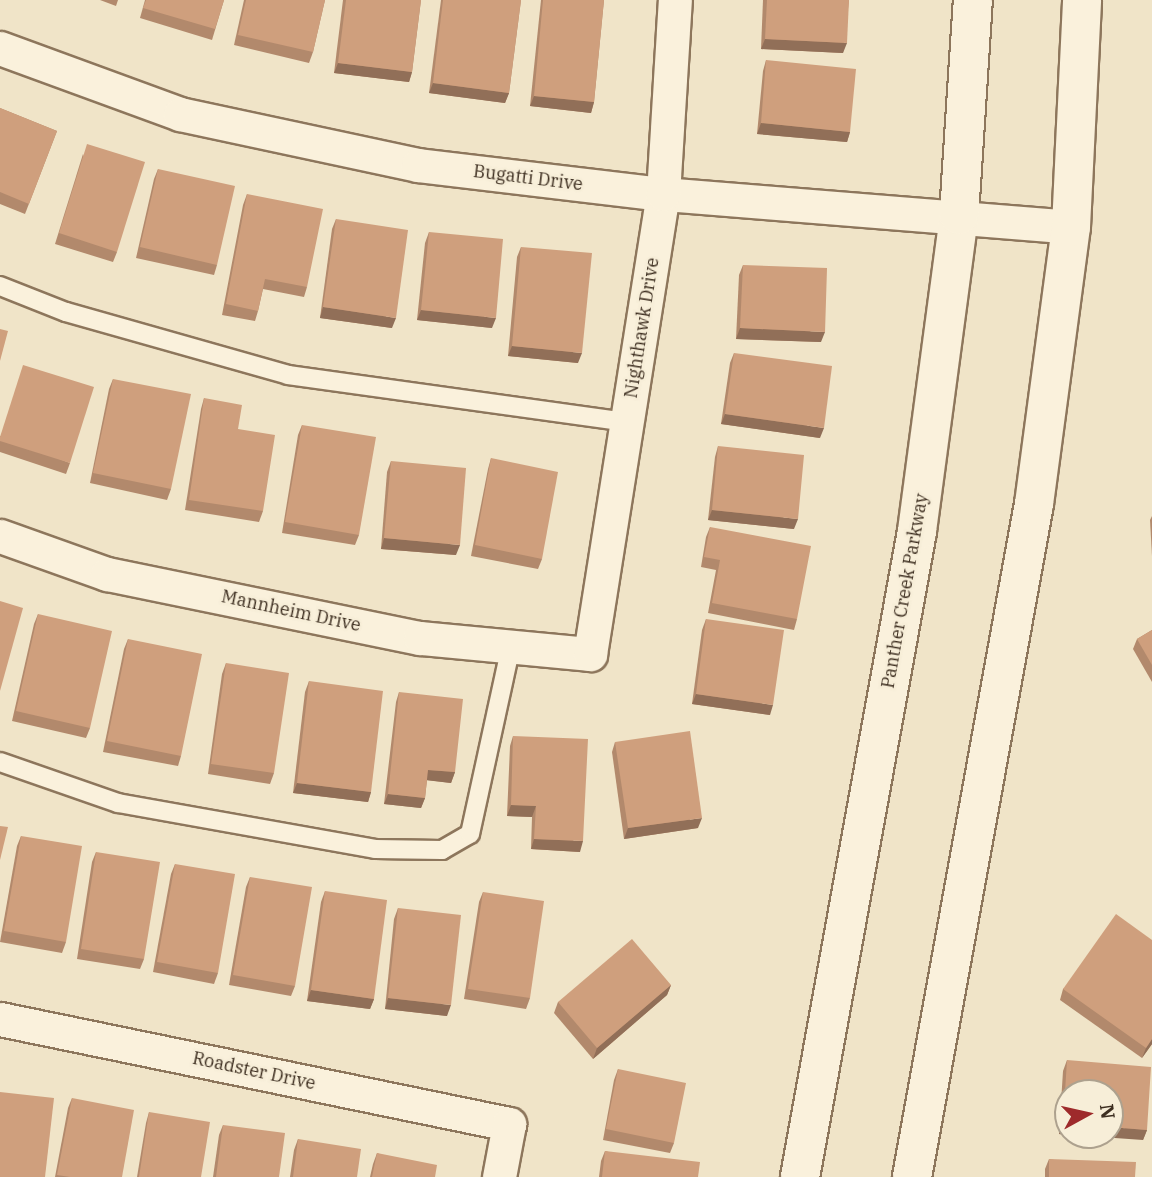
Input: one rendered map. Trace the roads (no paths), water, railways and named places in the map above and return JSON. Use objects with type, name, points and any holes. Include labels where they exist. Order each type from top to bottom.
[{"type":"main road","name":"Panther Creek Parkway","points":[[800,1177],[917,531],[959,215],[973,0]]},
{"type":"main road","points":[[912,1177],[1034,504],[1071,227],[1082,0]]},
{"type":"street","name":"Nighthawk Drive","points":[[590,654],[663,194],[675,0]]},
{"type":"street","name":"Bugatti Drive","points":[[0,48],[180,114],[418,165],[663,194],[959,215],[1071,227]]},
{"type":"street","name":"Mannheim Drive","points":[[0,536],[107,573],[421,638],[590,654]]},
{"type":"street","name":"Roadster Drive","points":[[0,1019],[509,1124],[499,1177]]},
{"type":"lane","points":[[0,286],[66,312],[288,375],[626,422]]},
{"type":"lane","points":[[0,762],[118,803],[375,849],[442,850],[470,834],[511,646]]}]
